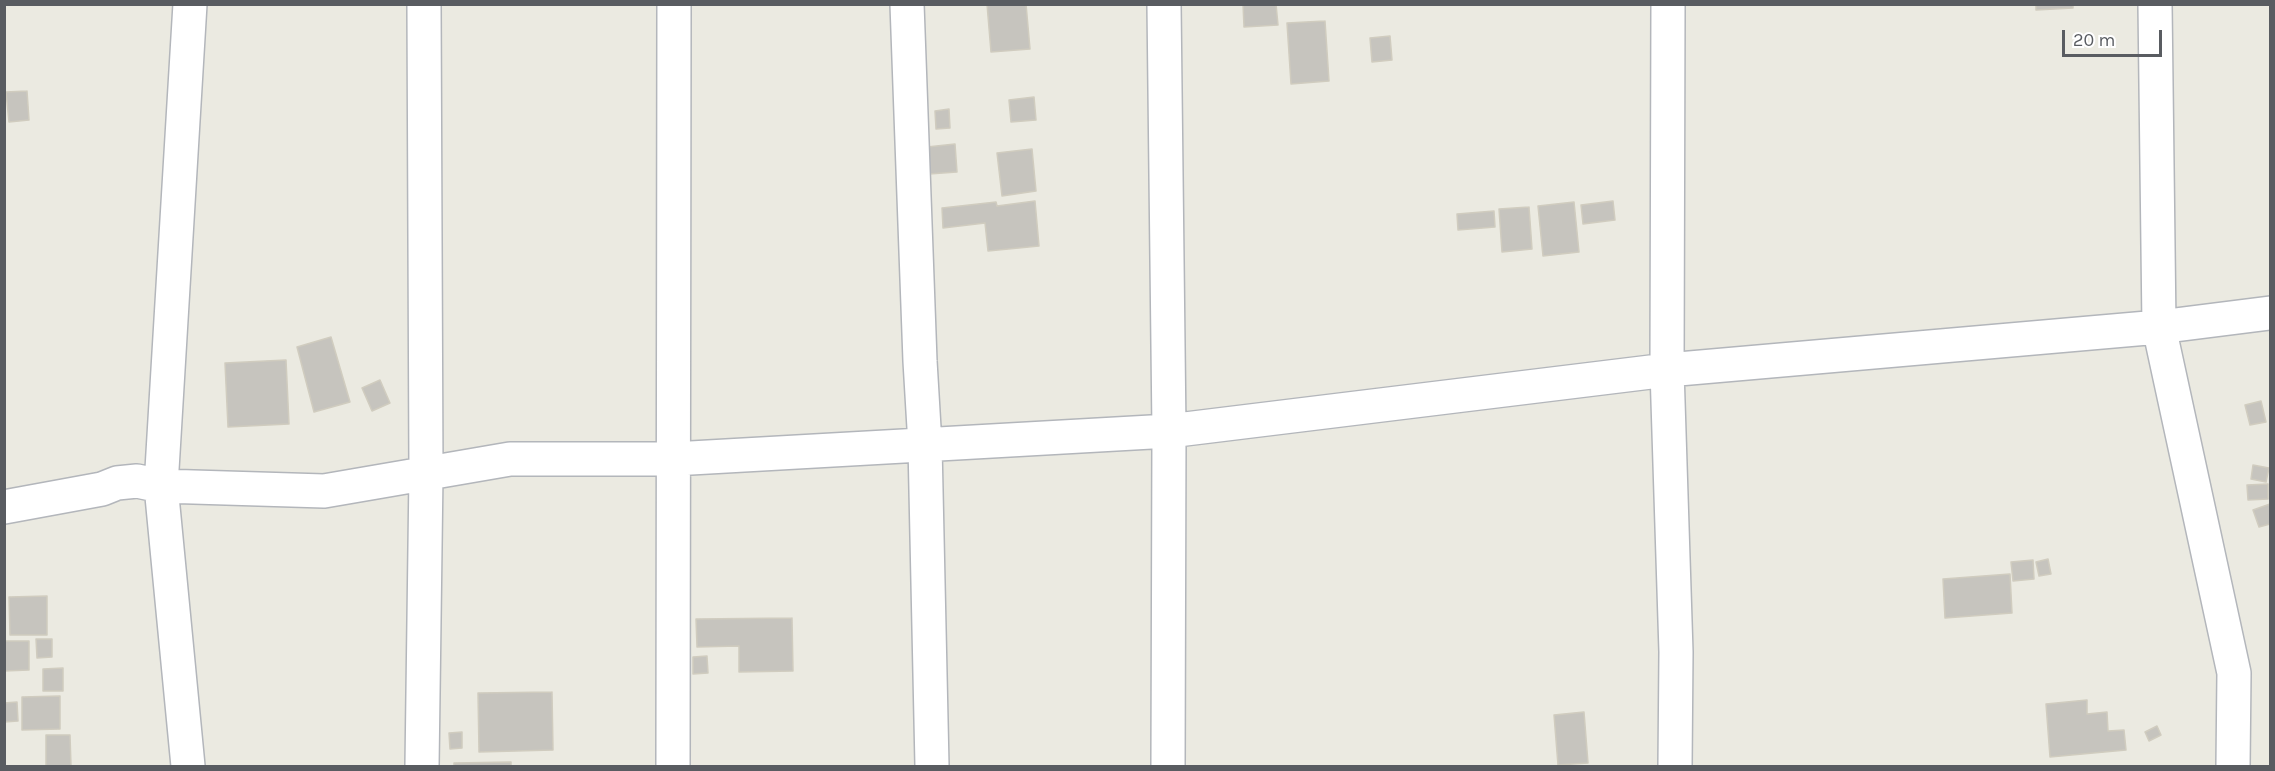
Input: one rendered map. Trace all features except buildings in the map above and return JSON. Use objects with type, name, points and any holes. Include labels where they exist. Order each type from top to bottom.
[{"type":"street","points":[[188,766],[161,486],[190,4]]},
{"type":"street","points":[[422,766],[426,474],[424,4]]},
{"type":"street","points":[[673,766],[674,4]]},
{"type":"street","points":[[908,4],[925,445],[932,766]]},
{"type":"street","points":[[1164,4],[1168,766]]},
{"type":"street","points":[[1668,4],[1667,370],[1676,652],[1675,766]]},
{"type":"street","points":[[2155,4],[2159,327],[2234,673],[2233,766]]},
{"type":"street","points":[[4,507],[136,481],[161,486],[324,491],[510,459],[673,459],[1168,431],[1667,370],[2159,327],[2271,313]]}]
